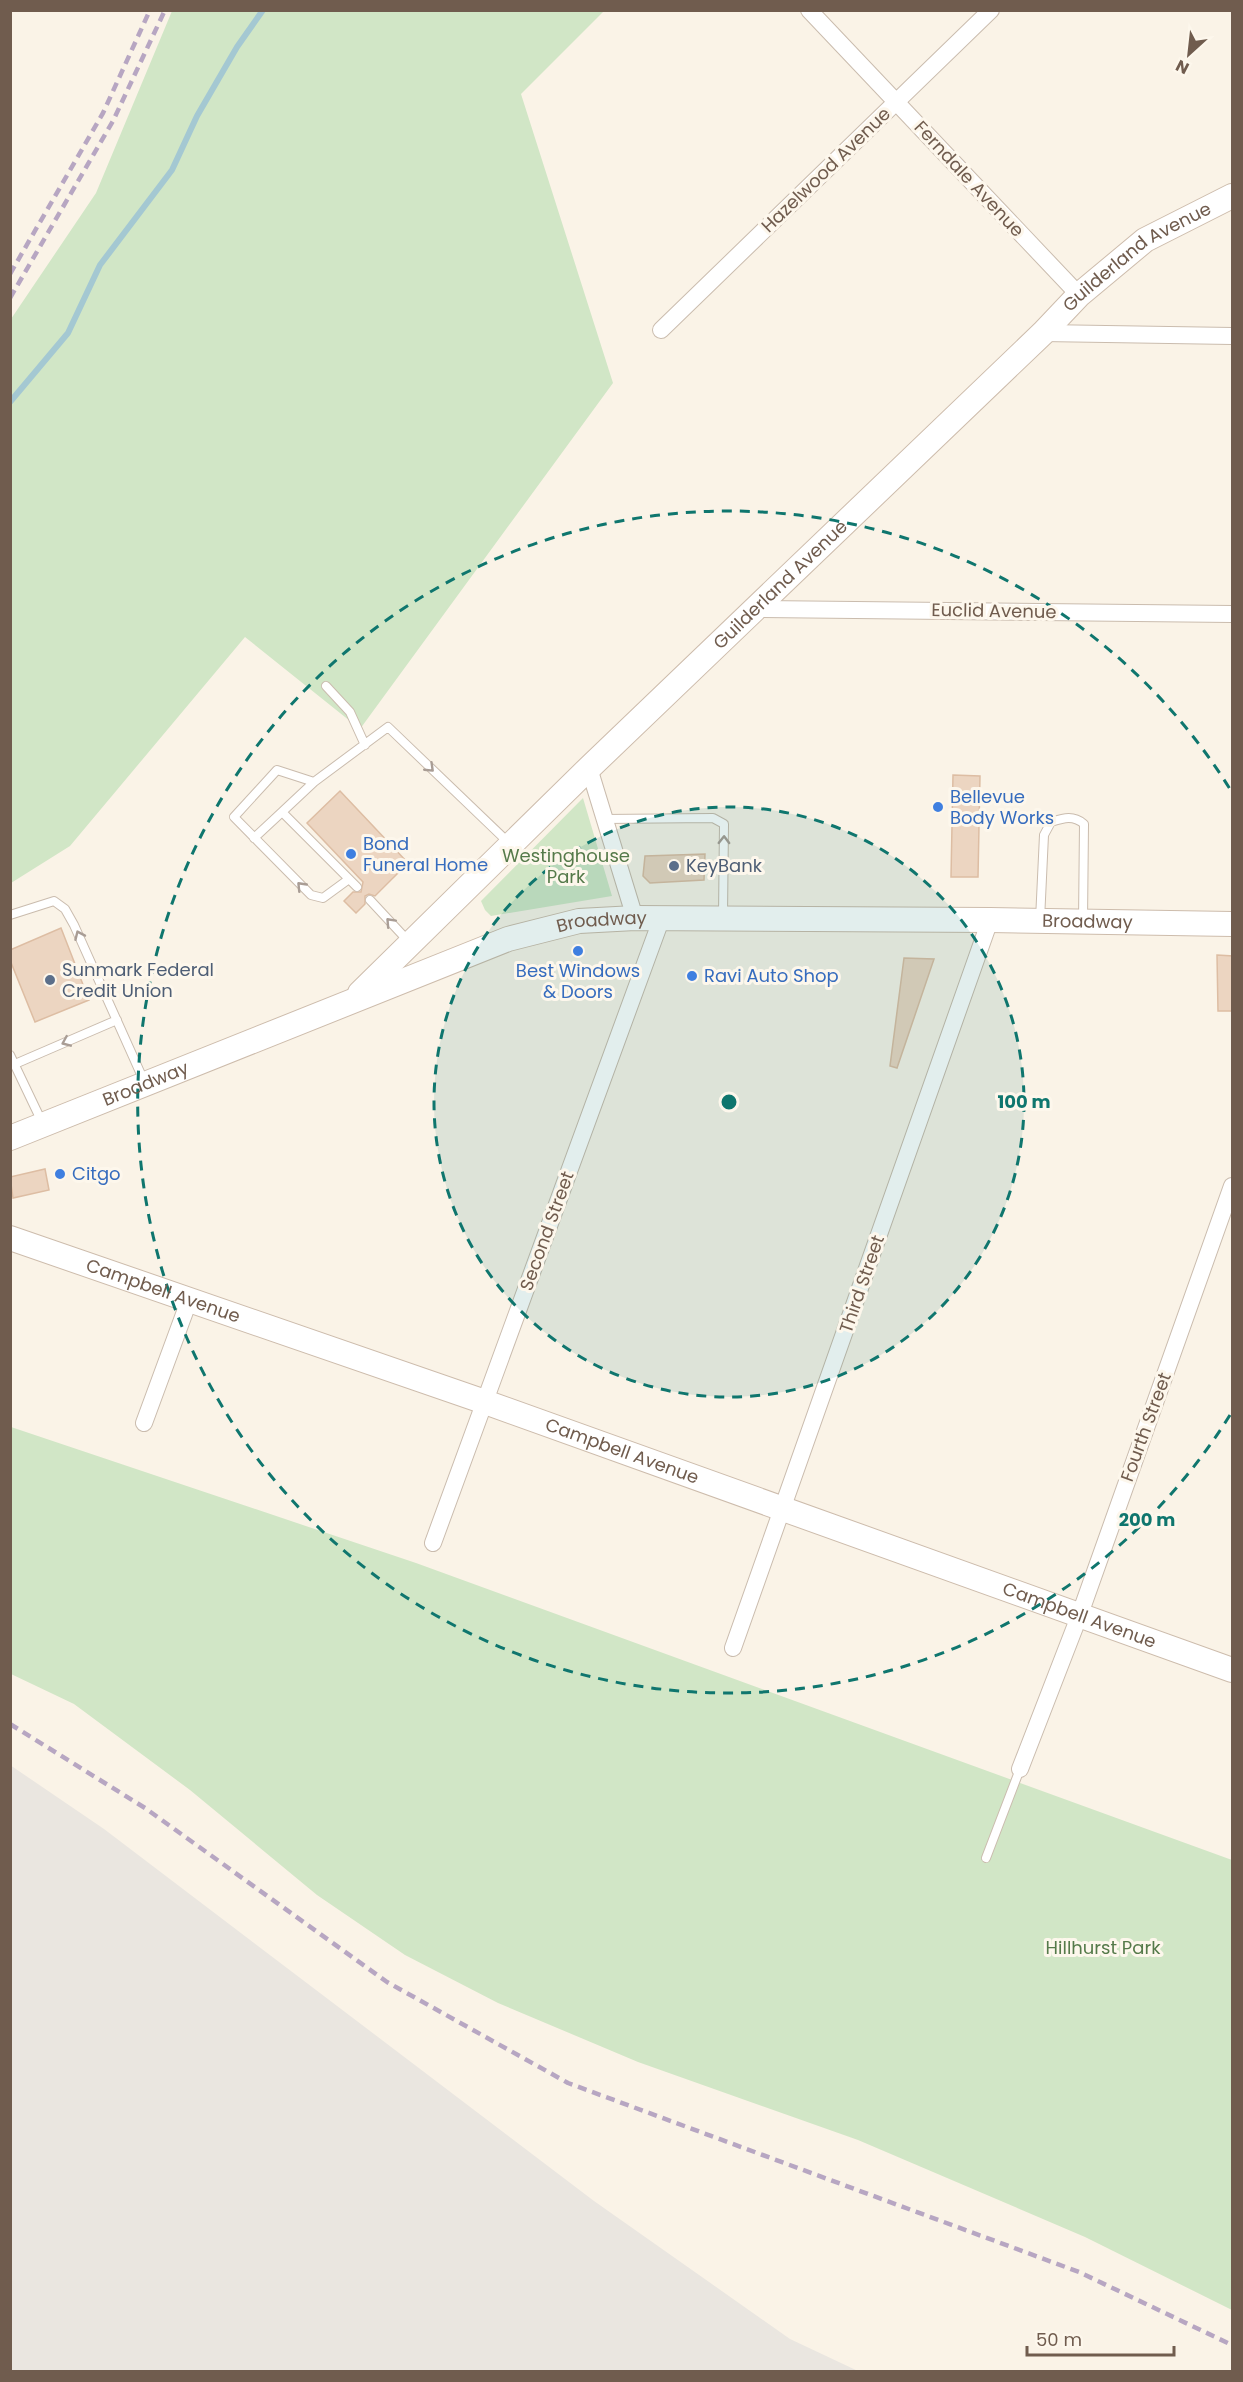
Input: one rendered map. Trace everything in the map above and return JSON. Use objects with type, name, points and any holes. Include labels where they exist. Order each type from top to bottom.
[{"type":"street","name":"Ferndale Avenue","points":[[809,10],[1079,295]]},
{"type":"street","name":"Hazelwood Avenue","points":[[661,330],[991,10]]},
{"type":"street","name":"Guilderland Avenue","points":[[352,1001],[589,768],[1043,333],[1079,295],[1145,240],[1233,196]]},
{"type":"street","points":[[1043,333],[1233,336]]},
{"type":"street","name":"Euclid Avenue","points":[[755,609],[1233,614]]},
{"type":"street","points":[[589,768],[635,918]]},
{"type":"street","name":"Broadway","points":[[10,1138],[508,939],[579,921],[635,918],[1233,924]]},
{"type":"street","name":"Second Street","points":[[433,1543],[661,920]]},
{"type":"street","name":"Third Street","points":[[733,1648],[990,920]]},
{"type":"street","name":"Fourth Street","points":[[1020,1769],[1080,1614],[1233,1186]]},
{"type":"street","name":"Campbell Avenue","points":[[10,1238],[190,1298],[485,1402],[1233,1670]]},
{"type":"street","points":[[144,1424],[190,1298]]},
{"type":"lane","points":[[326,686],[350,712],[365,745]]},
{"type":"lane","points":[[254,838],[314,782],[388,727],[511,845]]},
{"type":"lane","points":[[314,782],[277,770],[234,817],[311,895],[323,898],[349,879]]},
{"type":"lane","points":[[282,812],[357,888]]},
{"type":"lane","points":[[1040,921],[1044,835],[1051,822],[1066,817],[1077,818],[1084,824],[1083,921]]},
{"type":"lane","points":[[604,819],[713,818],[724,824],[723,920]]},
{"type":"lane","points":[[370,900],[410,943]]},
{"type":"lane","points":[[10,915],[54,901],[64,909],[74,925],[145,1084]]},
{"type":"lane","points":[[15,1064],[117,1020]]},
{"type":"lane","points":[[10,1055],[43,1125]]},
{"type":"lane","points":[[986,1858],[1020,1769]]},
{"type":"shaded area","points":[[10,1765],[104,1829],[594,2201],[790,2339],[858,2371],[11,2371]]},
{"type":"green space","points":[[172,11],[604,11],[521,94],[613,383],[360,729],[245,637],[70,846],[11,883],[11,319],[96,193]]},
{"type":"green space","name":"Westinghouse Park","points":[[583,798],[612,896],[491,916],[481,901]]},
{"type":"green space","name":"Hillhurst Park","points":[[11,1427],[416,1563],[1232,1860],[1232,2310],[1085,2237],[858,2140],[638,2062],[498,2003],[405,1955],[317,1895],[190,1790],[74,1704],[11,1674]]},
{"type":"building","points":[[953,775],[980,776],[978,877],[951,877]]},
{"type":"building","points":[[340,791],[408,863],[375,896],[369,894],[365,896],[365,904],[356,913],[344,901],[353,892],[361,892],[363,882],[307,823]]},
{"type":"building","name":"KeyBank","points":[[705,854],[704,880],[650,883],[643,876],[645,856]]},
{"type":"building","name":"Sunmark Federal Credit Union","points":[[61,928],[89,1000],[35,1022],[10,960],[10,950]]},
{"type":"building","points":[[1217,955],[1233,956],[1233,1011],[1218,1011]]},
{"type":"building","points":[[904,958],[934,959],[897,1068],[890,1066]]},
{"type":"building","name":"Citgo","points":[[45,1169],[49,1190],[13,1198],[10,1177]]},
{"type":"waterway","points":[[10,402],[68,333],[100,265],[172,170],[197,116],[237,47],[263,10]]},
{"type":"railway","points":[[10,274],[103,113],[150,10]]},
{"type":"railway","points":[[10,298],[113,121],[165,10]]},
{"type":"railway","points":[[10,1724],[145,1808],[387,1982],[568,2083],[1079,2272],[1232,2345]]},
{"type":"place","name":"Bellevue Body Works","points":[[938,807]]},
{"type":"place","name":"Bond Funeral Home","points":[[351,854]]},
{"type":"place","name":"KeyBank","points":[[674,866]]},
{"type":"place","name":"Best Windows & Doors","points":[[578,951]]},
{"type":"place","name":"Ravi Auto Shop","points":[[692,976]]},
{"type":"place","name":"Sunmark Federal Credit Union","points":[[50,980]]},
{"type":"place","name":"Citgo","points":[[60,1174]]}]
